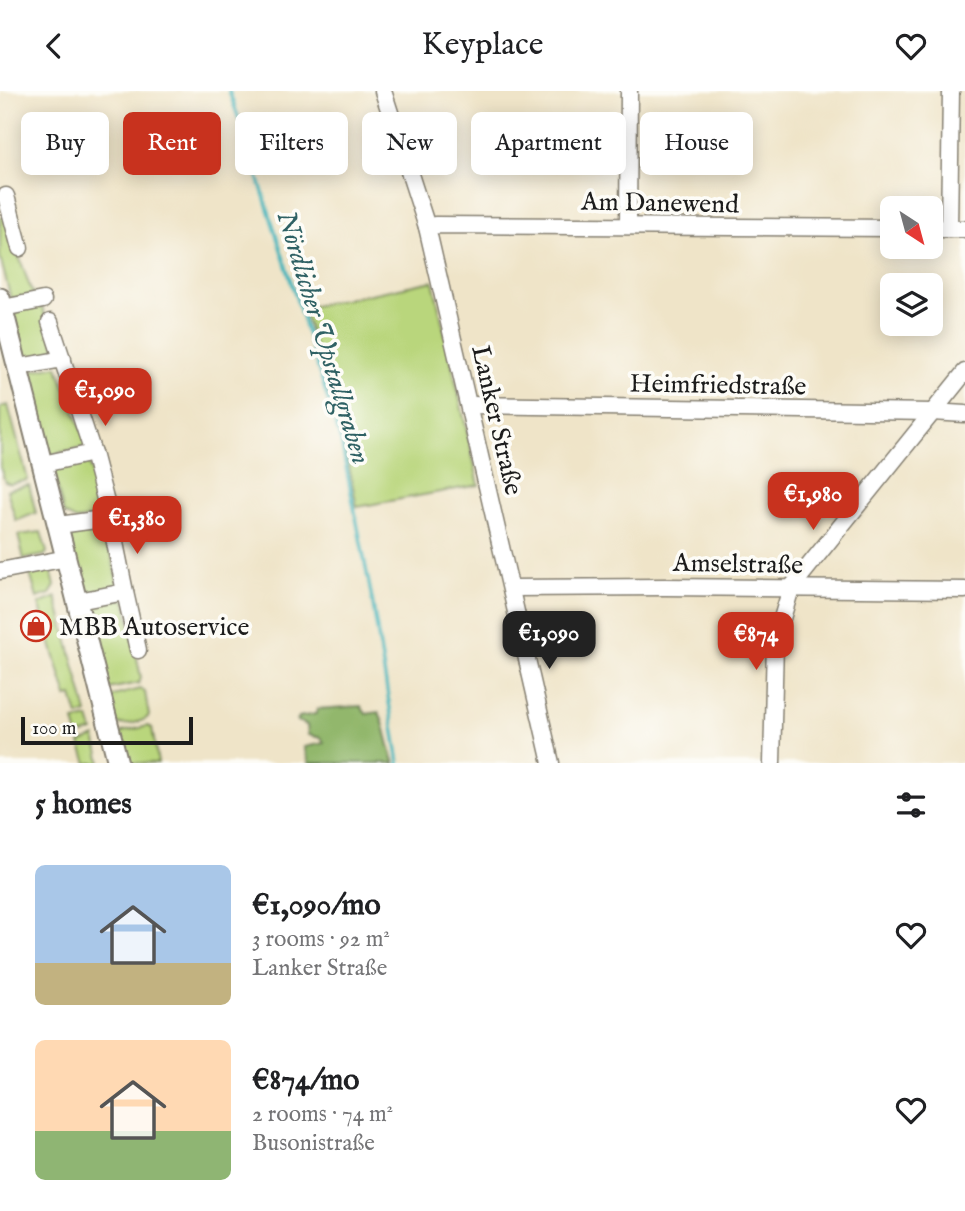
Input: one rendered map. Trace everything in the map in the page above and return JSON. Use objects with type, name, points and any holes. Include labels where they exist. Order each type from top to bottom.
[{"type":"main road","points":[[1,303],[118,763]]},
{"type":"street","name":"Lanker Straße","points":[[383,91],[427,227],[551,763]]},
{"type":"street","points":[[628,225],[629,91]]},
{"type":"street","points":[[951,91],[957,229]]},
{"type":"street","points":[[6,207],[20,249]]},
{"type":"street","name":"Am Danewend","points":[[427,227],[628,225],[880,228]]},
{"type":"street","points":[[1,303],[43,300]]},
{"type":"street","points":[[50,322],[93,453],[138,650]]},
{"type":"street","points":[[19,367],[63,359]]},
{"type":"street","points":[[772,763],[775,642],[791,588],[965,372]]},
{"type":"street","name":"Heimfriedstraße","points":[[470,405],[965,414]]},
{"type":"street","points":[[43,464],[93,453]]},
{"type":"street","points":[[59,525],[110,518]]},
{"type":"street","points":[[0,571],[68,558]]},
{"type":"street","name":"Amselstraße","points":[[511,588],[965,590]]},
{"type":"street","points":[[78,601],[125,592]]},
{"type":"green space","points":[[5,217],[31,290],[35,294],[11,299],[0,257],[0,218]]},
{"type":"green space","points":[[433,281],[479,485],[357,507],[344,441],[303,308]]},
{"type":"green space","points":[[37,304],[43,309],[57,353],[32,360],[24,356],[14,315],[17,309]]},
{"type":"green space","points":[[57,366],[88,446],[49,455],[30,379],[34,370]]},
{"type":"green space","points":[[8,405],[28,480],[10,484],[5,482],[0,467],[0,407]]},
{"type":"green space","points":[[87,458],[105,509],[101,516],[76,520],[64,514],[53,470],[56,465]]},
{"type":"green space","points":[[29,485],[36,513],[16,521],[7,490]]},
{"type":"green space","points":[[104,522],[119,589],[84,593],[68,531]]},
{"type":"green space","points":[[41,532],[47,552],[45,555],[24,559],[18,535]]},
{"type":"green space","points":[[50,566],[55,586],[50,594],[37,598],[29,570]]},
{"type":"green space","points":[[56,597],[87,713],[78,716],[72,696],[67,697],[39,604]]},
{"type":"green space","points":[[125,599],[141,678],[139,683],[108,689],[94,634],[101,631],[94,602]]},
{"type":"green space","points":[[140,689],[145,692],[149,716],[133,723],[116,723],[111,701],[113,696]]},
{"type":"green space","points":[[361,706],[366,714],[379,712],[395,763],[309,763],[304,747],[324,743],[321,738],[308,735],[307,725],[297,721],[299,717],[316,714],[317,709]]},
{"type":"green space","points":[[89,718],[93,731],[78,736],[74,721]]},
{"type":"green space","points":[[148,726],[152,728],[158,763],[126,763],[119,735]]},
{"type":"green space","points":[[95,737],[101,763],[87,763],[80,743]]},
{"type":"waterway","name":"Nördlicher Upstallgraben","points":[[229,91],[341,441],[372,599],[399,763]]},
{"type":"place","name":"MBB Autoservice","points":[[36,626]]}]
